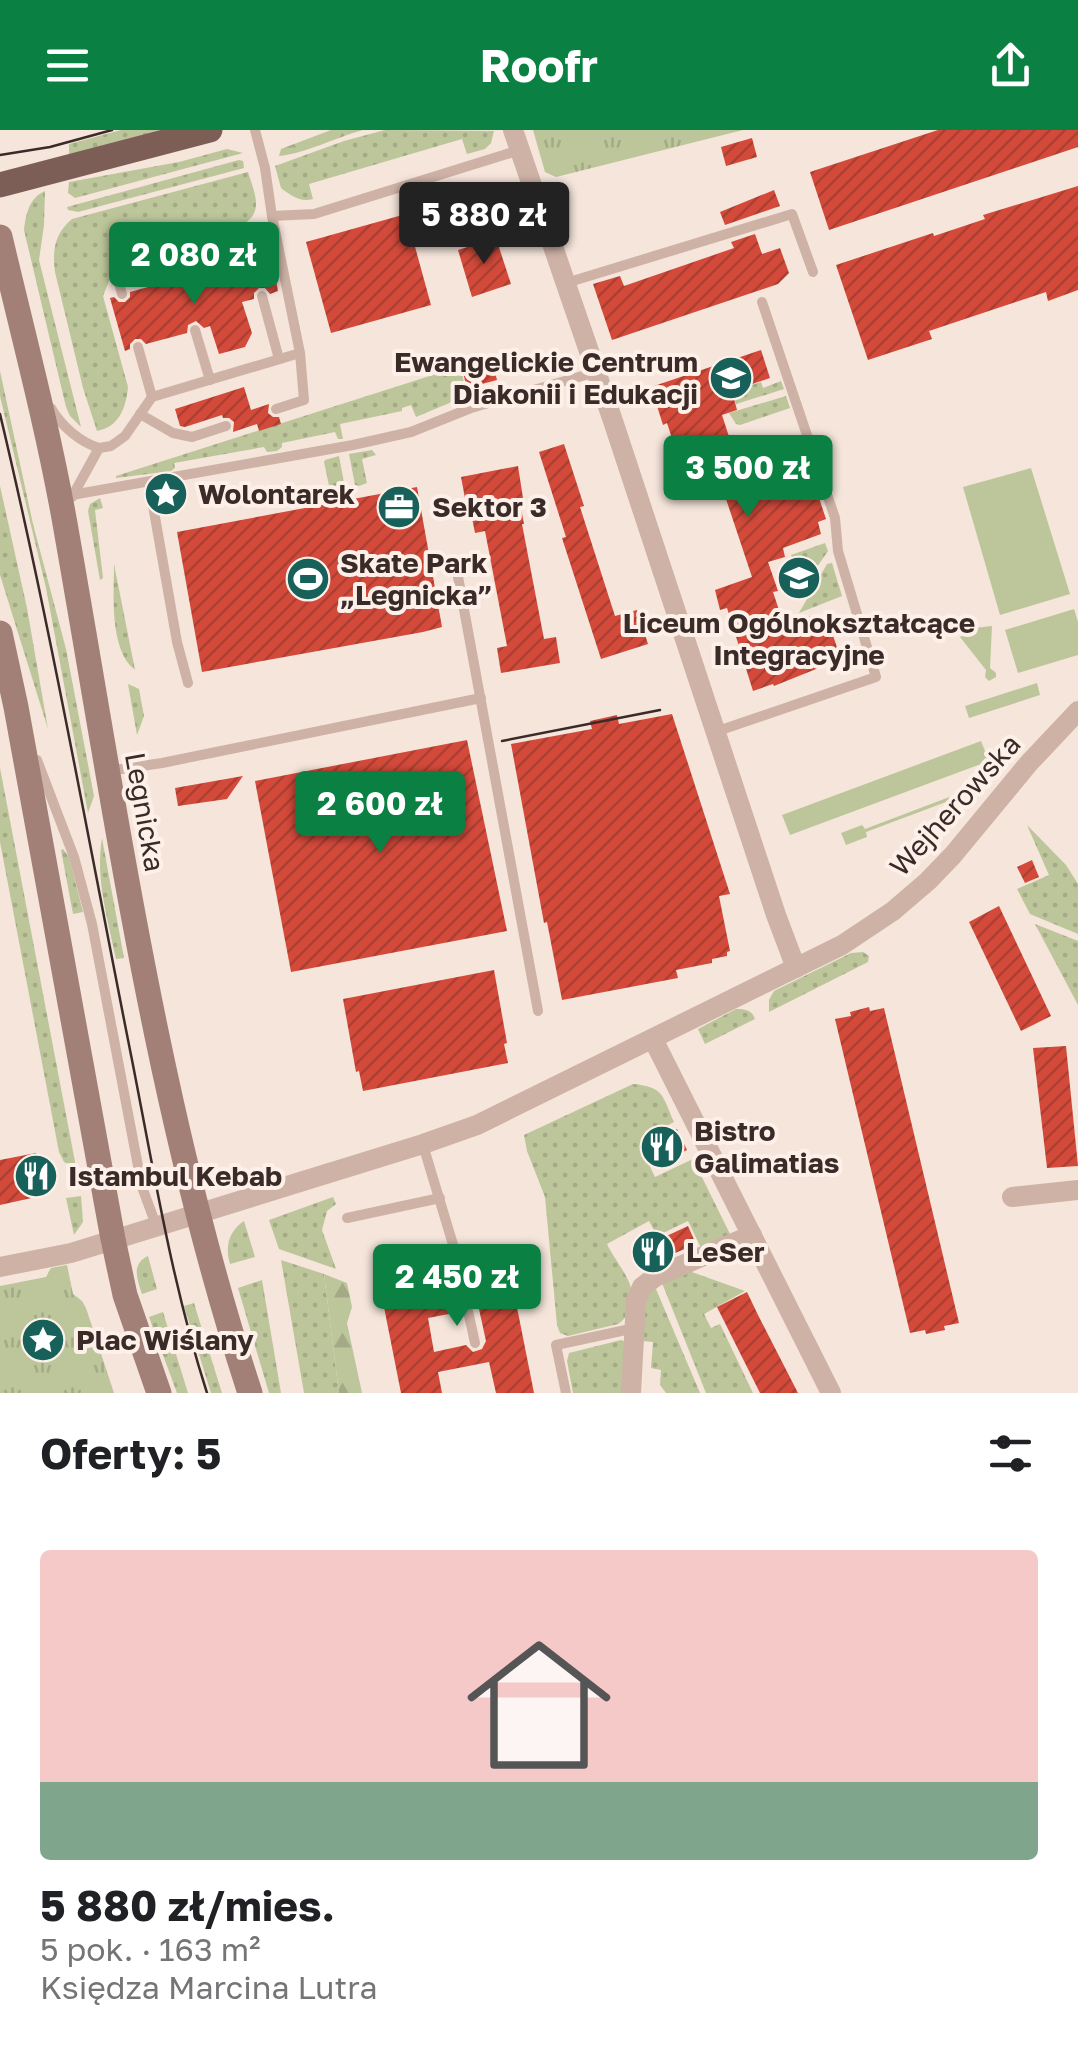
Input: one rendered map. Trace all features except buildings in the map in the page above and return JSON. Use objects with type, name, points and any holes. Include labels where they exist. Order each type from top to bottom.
[{"type":"main road","points":[[0,185],[210,130]]},
{"type":"main road","name":"Legnicka","points":[[0,237],[68,504],[107,771],[154,1025],[220,1303],[250,1393]]},
{"type":"main road","points":[[1,642],[113,1239],[125,1296],[159,1393]]},
{"type":"street","points":[[517,140],[796,968]]},
{"type":"street","name":"Wejherowska","points":[[0,1267],[71,1253],[478,1125],[796,968],[863,931],[928,880],[1078,711]]},
{"type":"street","points":[[653,1038],[831,1393]]},
{"type":"street","points":[[1012,1197],[1078,1190]]},
{"type":"street","points":[[631,1393],[636,1301],[642,1287],[649,1280],[752,1235]]},
{"type":"lane","points":[[255,130],[300,352],[304,400],[276,409]]},
{"type":"lane","points":[[272,216],[314,214],[517,140]]},
{"type":"lane","points":[[566,283],[792,214],[812,272]]},
{"type":"lane","points":[[122,294],[118,280],[276,230]]},
{"type":"lane","points":[[246,240],[254,269]]},
{"type":"lane","points":[[175,262],[180,278]]},
{"type":"lane","points":[[262,296],[279,360]]},
{"type":"lane","points":[[714,732],[876,677],[838,551],[835,518],[762,302]]},
{"type":"lane","points":[[195,330],[210,380]]},
{"type":"lane","points":[[138,347],[152,397]]},
{"type":"lane","points":[[31,365],[54,414],[71,432],[99,448],[111,446],[125,436],[152,397],[300,352]]},
{"type":"lane","points":[[68,504],[149,483],[411,432],[471,408],[596,372]]},
{"type":"lane","points":[[140,414],[174,433],[192,436],[226,426]]},
{"type":"lane","points":[[68,504],[99,448]]},
{"type":"lane","points":[[149,483],[188,683]]},
{"type":"lane","points":[[456,566],[538,1011]]},
{"type":"lane","points":[[107,771],[481,698]]},
{"type":"lane","points":[[16,708],[74,857],[92,924],[142,1187],[156,1225]]},
{"type":"lane","points":[[423,1144],[461,1271]]},
{"type":"lane","points":[[347,1218],[440,1198]]},
{"type":"lane","points":[[468,1311],[474,1343]]},
{"type":"lane","points":[[566,1393],[556,1345],[635,1328]]},
{"type":"green space","points":[[121,130],[162,130],[69,155],[69,144]]},
{"type":"green space","points":[[331,130],[363,130],[279,156],[281,149]]},
{"type":"green space","points":[[385,130],[494,131],[485,149],[467,154],[462,139],[309,184],[313,199],[300,199],[281,188],[275,166]]},
{"type":"green space","points":[[533,130],[743,130],[556,177],[545,172]]},
{"type":"green space","points":[[227,149],[243,153],[75,198],[68,193],[69,182]]},
{"type":"green space","points":[[239,160],[244,168],[78,212],[67,207]]},
{"type":"green space","points":[[248,172],[255,210],[252,217],[237,227],[238,232],[122,264],[113,271],[103,296],[128,387],[120,415],[111,425],[97,431],[55,272],[58,236],[72,219]]},
{"type":"green space","points":[[45,191],[39,260],[81,427],[66,407],[24,230],[32,202]]},
{"type":"green space","points":[[461,366],[466,396],[416,417],[411,405],[402,411],[340,424],[343,439],[338,439],[335,432],[282,443],[277,451],[267,452],[264,447],[174,463],[171,471],[116,478],[116,476]]},
{"type":"green space","points":[[0,371],[33,524],[66,649],[94,796],[88,813],[46,588],[0,396]]},
{"type":"green space","points":[[781,381],[784,389],[736,404],[732,391],[761,382],[763,388]]},
{"type":"green space","points":[[786,396],[790,408],[740,425],[729,413]]},
{"type":"green space","points":[[372,450],[376,455],[362,459],[367,483],[355,485],[349,454]]},
{"type":"green space","points":[[339,456],[345,488],[330,490],[324,462]]},
{"type":"green space","points":[[1031,468],[1070,594],[1000,615],[963,487]]},
{"type":"green space","points":[[0,486],[27,608],[48,729],[0,575]]},
{"type":"green space","points":[[100,498],[103,508],[95,510],[103,578],[100,580],[88,511],[90,504]]},
{"type":"green space","points":[[825,543],[828,551],[817,567],[798,574],[791,555]]},
{"type":"green space","points":[[832,563],[842,596],[799,613],[827,564]]},
{"type":"green space","points":[[114,564],[135,670],[117,636]]},
{"type":"green space","points":[[1074,609],[1078,655],[1018,673],[1005,630]]},
{"type":"green space","points":[[992,626],[990,668],[996,677],[989,681],[986,670],[960,637],[974,628]]},
{"type":"green space","points":[[1037,683],[1040,695],[969,718],[965,706]]},
{"type":"green space","points":[[128,684],[139,689],[144,716],[137,735]]},
{"type":"green space","points":[[981,741],[989,761],[790,835],[782,815]]},
{"type":"green space","points":[[0,768],[76,1167],[64,1162],[59,1152],[0,842]]},
{"type":"green space","points":[[952,796],[954,799],[866,832],[867,837],[846,845],[841,833],[862,825],[865,829]]},
{"type":"green space","points":[[1027,825],[1066,865],[1078,884],[1078,934],[1030,914],[1017,889],[1049,875]]},
{"type":"green space","points":[[102,838],[124,958],[116,959],[103,899]]},
{"type":"green space","points":[[63,849],[69,857],[83,912],[73,914]]},
{"type":"green space","points":[[1035,924],[1078,941],[1078,1005]]},
{"type":"green space","points":[[851,953],[869,956],[868,962],[769,1012],[774,991]]},
{"type":"green space","points":[[736,1009],[748,1011],[755,1019],[705,1044],[698,1029]]},
{"type":"green space","points":[[633,1084],[651,1087],[661,1094],[674,1122],[645,1137],[650,1147],[643,1152],[655,1177],[693,1159],[730,1234],[702,1250],[688,1221],[657,1236],[649,1221],[607,1244],[629,1283],[630,1308],[618,1324],[568,1336],[560,1333],[557,1325],[545,1197],[524,1135]]},
{"type":"green space","points":[[81,1196],[83,1222],[74,1235],[66,1198]]},
{"type":"green space","points":[[333,1197],[336,1204],[327,1211],[322,1230],[336,1269],[279,1249],[269,1220]]},
{"type":"green space","points":[[244,1221],[255,1257],[230,1264],[229,1240]]},
{"type":"green space","points":[[148,1256],[157,1289],[142,1294],[137,1268]]},
{"type":"green space","points":[[281,1260],[324,1274],[339,1393],[304,1393]]},
{"type":"green space","name":"Plac Wiślany","points":[[67,1265],[73,1294],[86,1308],[114,1393],[0,1393],[0,1286],[46,1277],[51,1268]]},
{"type":"green space","points":[[689,1271],[745,1291],[704,1314],[711,1328],[720,1324],[753,1393],[706,1393],[662,1283]]},
{"type":"green space","points":[[324,1274],[347,1283],[352,1307],[347,1323],[362,1393],[339,1393]]},
{"type":"green space","points":[[262,1280],[281,1393],[269,1393],[238,1288]]},
{"type":"green space","points":[[653,1287],[700,1393],[666,1393],[660,1385],[661,1370],[651,1368],[653,1342],[642,1341],[645,1295]]},
{"type":"green space","points":[[194,1303],[222,1393],[211,1393],[184,1306]]},
{"type":"green space","points":[[163,1312],[188,1393],[177,1393],[149,1317]]},
{"type":"green space","points":[[621,1340],[627,1342],[624,1393],[573,1393],[569,1353]]},
{"type":"tram line","points":[[0,155],[50,147],[112,130]]},
{"type":"tram line","points":[[0,414],[53,655],[165,1228],[207,1393]]},
{"type":"tram line","points":[[502,741],[660,710]]},
{"type":"place","name":"Ewangelickie Centrum Diakonii i Edukacji","points":[[731,378]]},
{"type":"place","name":"Wolontarek","points":[[166,494]]},
{"type":"place","name":"Sektor 3","points":[[399,507]]},
{"type":"place","name":"Liceum Ogólnokształcące Integracyjne","points":[[799,578]]},
{"type":"place","name":"Skate Park „Legnicka”","points":[[308,579]]},
{"type":"place","name":"Bistro Galimatias","points":[[662,1147]]},
{"type":"place","name":"Istambul Kebab","points":[[36,1176]]},
{"type":"place","name":"LeSer","points":[[653,1252]]},
{"type":"place","name":"Plac Wiślany","points":[[43,1340]]}]
